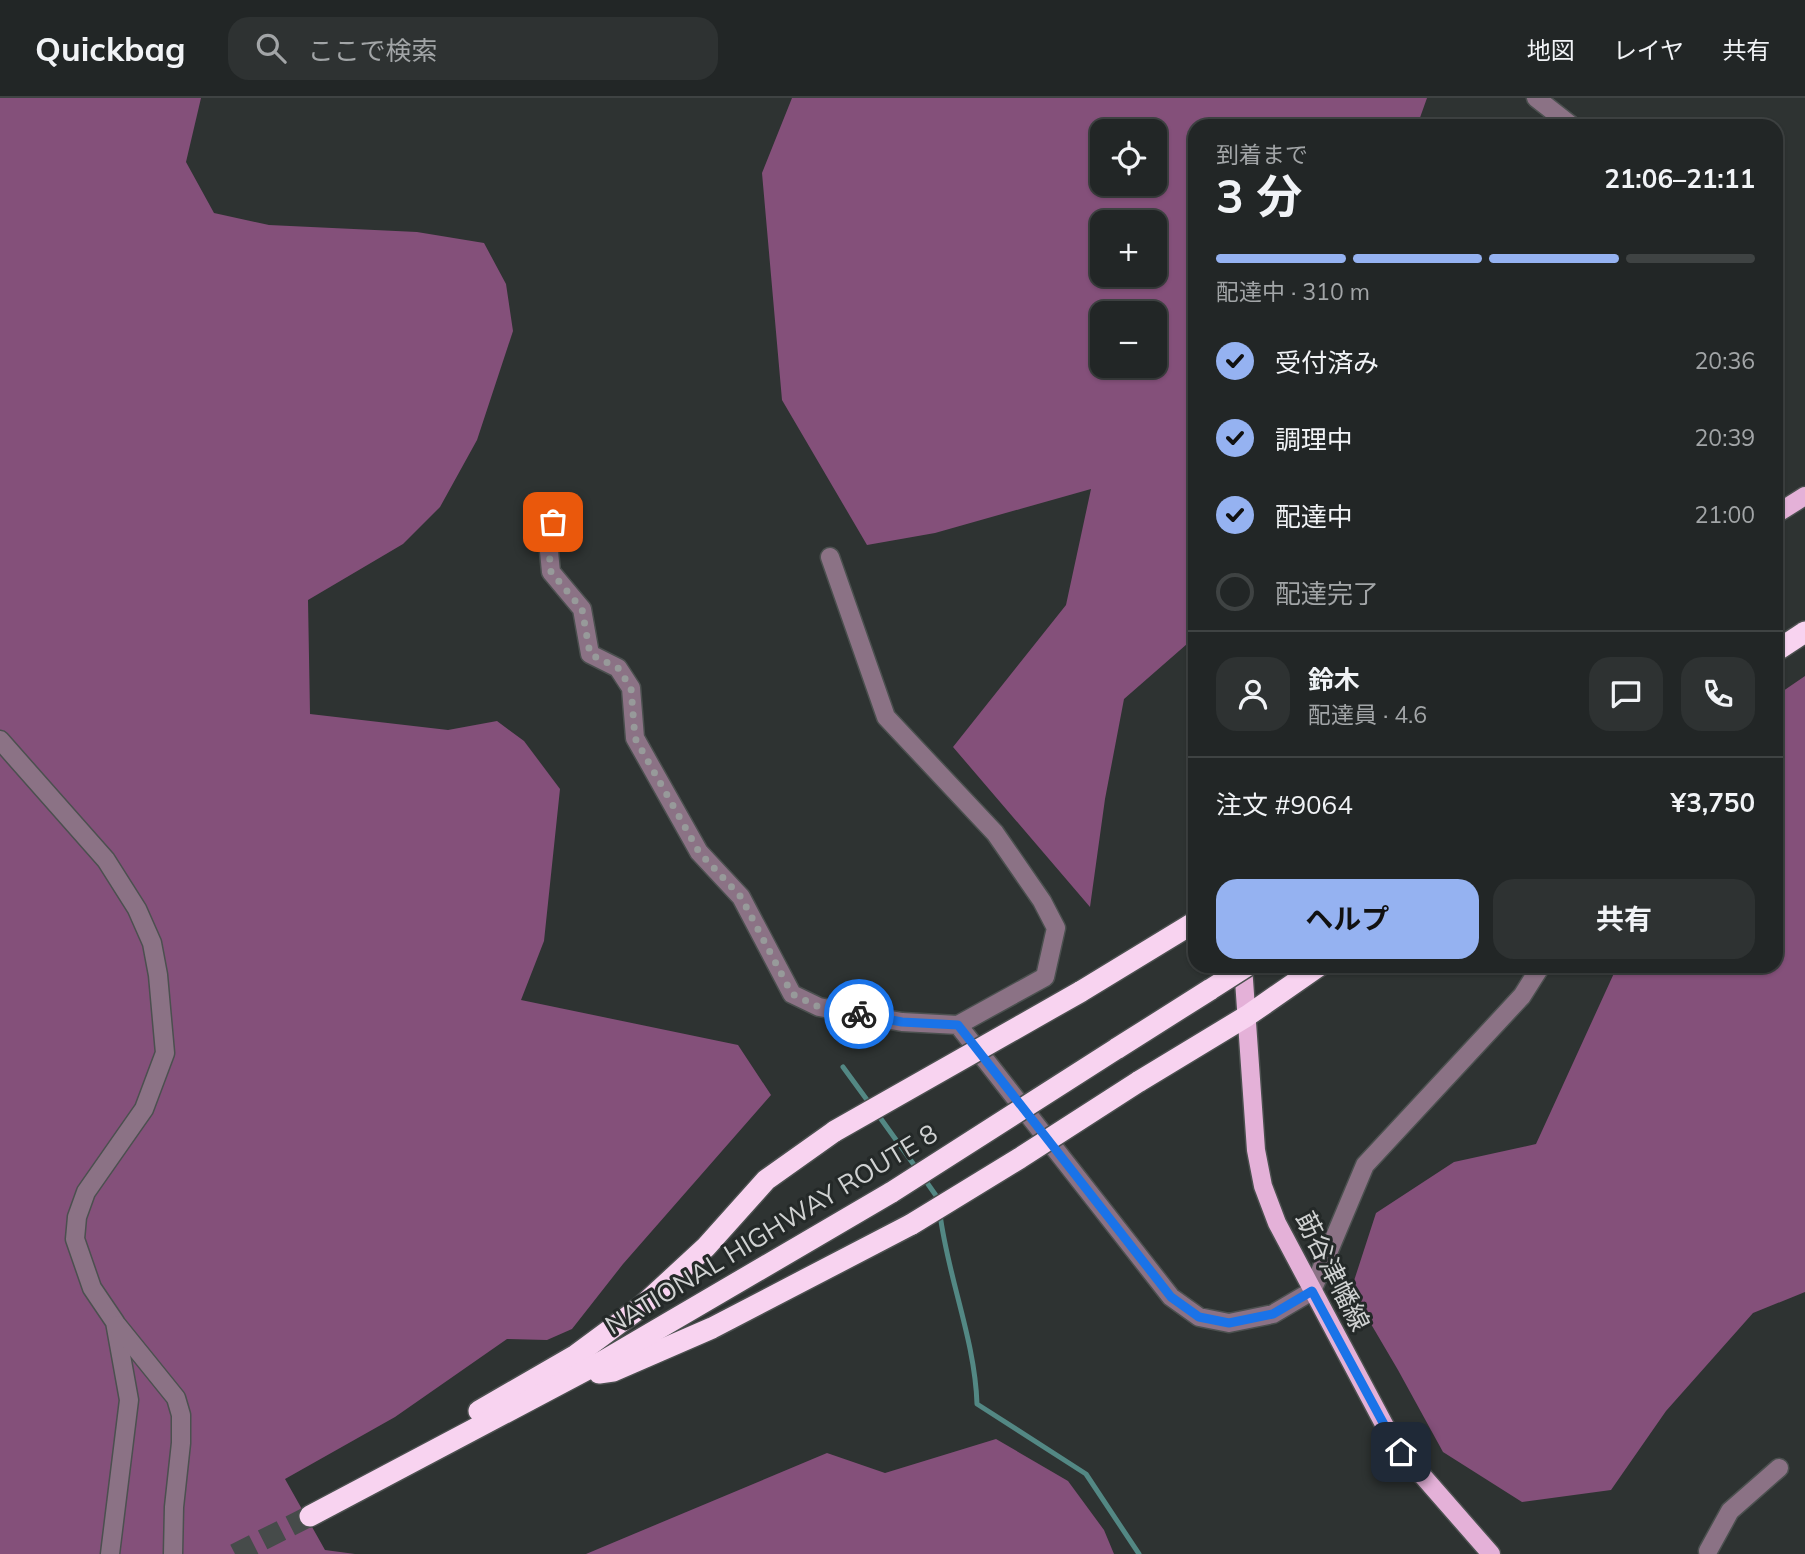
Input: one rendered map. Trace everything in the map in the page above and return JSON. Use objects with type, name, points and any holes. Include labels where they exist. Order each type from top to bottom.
[{"type":"highway","points":[[1783,629],[1805,618]]},
{"type":"highway","points":[[1783,646],[1805,632]]},
{"type":"highway","name":"NATIONAL HIGHWAY ROUTE 8","points":[[1188,926],[1080,992],[835,1132],[766,1180],[706,1247],[641,1307],[598,1339],[576,1355],[415,1448],[318,1512],[605,1360],[892,1192],[1235,973]]},
{"type":"highway","points":[[570,1379],[613,1371],[712,1328],[912,1224],[1247,1016],[1309,973]]},
{"type":"main road","points":[[1783,510],[1805,496]]},
{"type":"main road","name":"莇谷津幡線","points":[[1245,973],[1256,1150],[1263,1186],[1277,1223],[1394,1443],[1490,1554]]},
{"type":"street","points":[[1536,98],[1563,119]]},
{"type":"street","points":[[557,503],[548,541],[551,572],[582,609],[590,654],[618,668],[631,688],[635,738],[699,852],[741,897],[792,994],[819,1007],[902,1022],[958,1025],[1045,977],[1056,929],[1042,901],[995,833],[886,717],[830,557]]},
{"type":"street","points":[[0,740],[106,860],[138,909],[152,943],[158,975],[165,1053],[144,1109],[86,1192],[77,1217],[75,1239],[92,1288],[115,1322],[176,1398],[181,1415],[181,1443],[174,1507],[173,1554]]},
{"type":"street","points":[[958,1025],[1171,1297],[1199,1317],[1229,1323],[1273,1314],[1312,1291],[1365,1165],[1522,996],[1537,973]]},
{"type":"street","points":[[110,1554],[129,1400],[115,1322]]},
{"type":"street","points":[[1709,1553],[1730,1511],[1779,1468]]},
{"type":"shaded area","points":[[0,98],[201,98],[186,162],[214,213],[269,225],[417,232],[484,243],[506,284],[513,331],[477,440],[440,507],[403,544],[308,600],[310,714],[448,730],[497,721],[524,741],[560,789],[544,941],[521,1000],[738,1045],[771,1095],[623,1264],[572,1329],[547,1340],[507,1339],[395,1417],[285,1479],[325,1550],[355,1554],[0,1554]]},
{"type":"shaded area","points":[[792,98],[1427,98],[1420,119],[1188,119],[1188,643],[1124,699],[1105,799],[1090,907],[953,747],[1066,605],[1091,489],[935,533],[867,545],[782,400],[762,173]]},
{"type":"shaded area","points":[[1805,676],[1805,1292],[1753,1313],[1666,1411],[1611,1490],[1522,1502],[1443,1452],[1351,1290],[1376,1213],[1454,1162],[1536,1144],[1614,973],[1783,973],[1783,691]]},
{"type":"shaded area","points":[[996,1439],[1068,1481],[1104,1530],[1114,1554],[586,1554],[827,1453],[885,1473]]},
{"type":"waterway","points":[[843,1067],[870,1104]]},
{"type":"waterway","points":[[876,1112],[917,1169]]},
{"type":"waterway","points":[[923,1177],[938,1201]]},
{"type":"waterway","points":[[940,1214],[972,1356],[977,1404],[1086,1474],[1139,1554]]},
{"type":"tunnel","points":[[235,1554],[310,1516]]},
{"type":"way so far","points":[[553,522],[548,541],[551,572],[582,609],[590,654],[618,668],[631,688],[635,738],[699,852],[741,897],[792,994],[819,1007],[859,1014]]},
{"type":"route","points":[[859,1014],[902,1022],[958,1025],[1171,1297],[1199,1317],[1229,1323],[1273,1314],[1312,1291],[1401,1452]]}]
